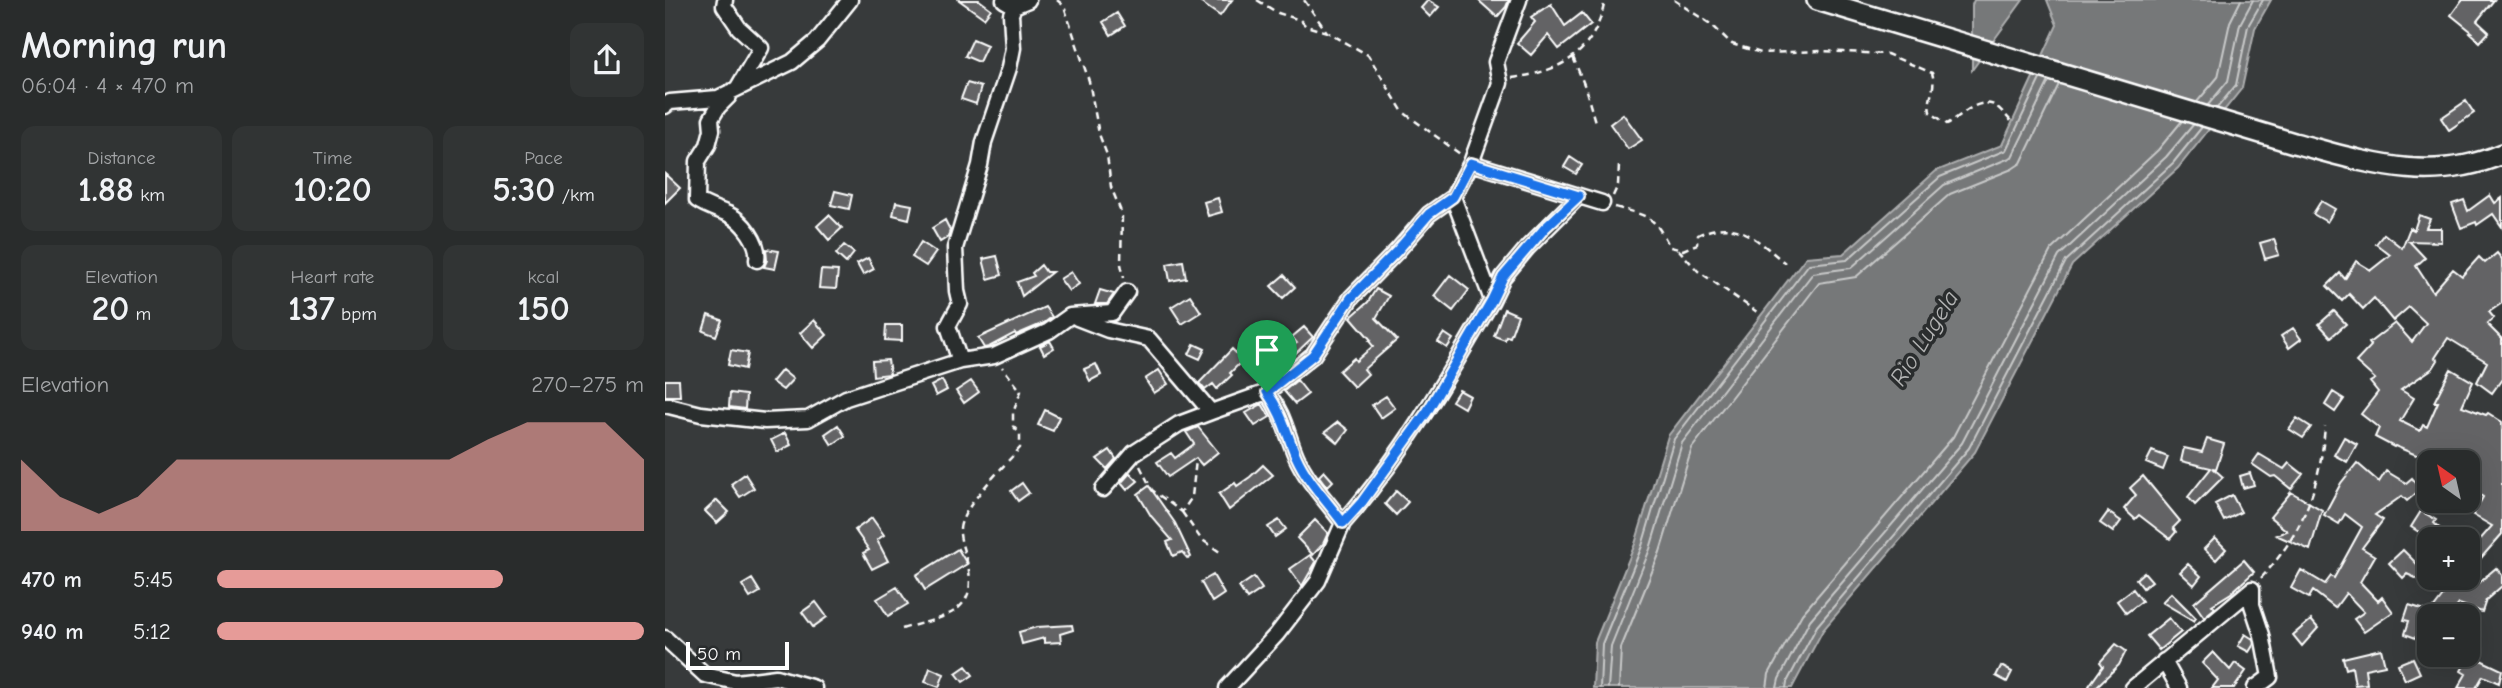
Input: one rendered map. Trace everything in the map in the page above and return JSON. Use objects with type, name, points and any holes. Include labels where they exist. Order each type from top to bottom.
[{"type":"main road","points":[[1817,0],[2294,143],[2397,169],[2445,170],[2486,161],[2502,154]]},
{"type":"street","points":[[725,0],[724,6],[739,29],[761,48],[737,88],[718,107],[711,119],[712,130],[708,145],[698,161],[697,200],[705,206],[731,215],[742,225],[756,244],[757,260]]},
{"type":"street","points":[[665,106],[670,103],[718,98],[801,56],[817,41],[850,0]]},
{"type":"street","points":[[1103,489],[1134,453],[1179,424],[1267,392],[1313,355],[1351,298],[1429,214],[1453,197],[1471,163],[1500,83],[1496,62],[1519,0]]},
{"type":"street","points":[[960,361],[947,326],[960,304],[955,248],[980,165],[984,142],[1009,68],[1013,48],[1011,14],[1015,2]]},
{"type":"street","points":[[1471,163],[1602,203]]},
{"type":"street","points":[[1227,688],[1277,634],[1318,581],[1343,523],[1362,502],[1427,412],[1503,277],[1528,247],[1579,196]]},
{"type":"street","points":[[1453,197],[1492,300]]},
{"type":"street","points":[[665,405],[701,414],[765,421],[808,419],[846,398],[960,361],[994,356],[1049,331],[1070,316],[1112,313],[1127,292]]},
{"type":"street","points":[[1070,316],[1108,330],[1149,339],[1211,412]]},
{"type":"street","points":[[1267,392],[1281,412],[1296,456],[1306,475],[1343,523]]},
{"type":"street","points":[[2133,688],[2252,589]]},
{"type":"street","points":[[2252,589],[2252,605],[2262,635],[2270,677],[2255,688]]},
{"type":"street","points":[[665,638],[705,675],[736,682],[776,677],[814,688]]},
{"type":"street","points":[[2164,661],[2179,688]]},
{"type":"path","points":[[1057,0],[1064,6],[1089,81],[1099,134],[1107,155],[1111,187],[1122,215],[1121,264],[1127,292]]},
{"type":"path","points":[[1257,0],[1277,13],[1327,32],[1369,55],[1403,112],[1471,163]]},
{"type":"path","points":[[1304,0],[1327,32]]},
{"type":"path","points":[[1500,83],[1506,79],[1539,72],[1573,57],[1591,40],[1602,19],[1605,0]]},
{"type":"path","points":[[1674,0],[1712,24],[1732,44],[1761,52],[1887,54],[1917,65],[1932,73],[1935,82],[1929,104],[1930,112],[1947,124],[1956,119],[1962,111],[1987,103],[1995,105],[2011,121]]},
{"type":"path","points":[[1573,57],[1595,122]]},
{"type":"path","points":[[1602,203],[1611,200],[1618,185],[1619,165]]},
{"type":"path","points":[[1602,203],[1650,217],[1660,228],[1670,247],[1683,250],[1697,244],[1698,235],[1709,230],[1728,229],[1751,234],[1785,263]]},
{"type":"path","points":[[1678,249],[1698,271],[1757,312]]},
{"type":"path","points":[[902,629],[959,610],[967,600],[969,570],[960,528],[974,499],[1020,448],[1020,434],[1013,426],[1013,413],[1021,391],[994,356]]},
{"type":"path","points":[[2252,589],[2283,555],[2310,503],[2322,461],[2325,426]]},
{"type":"path","points":[[1134,453],[1152,490],[1182,512],[1201,539],[1220,552]]},
{"type":"path","points":[[1182,512],[1192,498],[1196,460]]},
{"type":"water","points":[[1974,0],[2023,0],[1972,70],[1972,5]]},
{"type":"water","name":"Rio Lugela","points":[[2047,0],[2271,0],[2255,28],[2242,88],[2178,168],[2072,265],[1975,452],[1823,630],[1792,688],[1593,688],[1595,642],[1635,544],[1668,436],[1806,257],[1843,254],[1936,171],[2002,145],[2057,25]]},
{"type":"building","points":[[959,0],[979,0],[991,9],[984,18]]},
{"type":"building","points":[[1197,0],[1232,0],[1220,16]]},
{"type":"building","points":[[1428,0],[1439,7],[1430,17],[1421,8]]},
{"type":"building","points":[[1478,0],[1509,0],[1497,17]]},
{"type":"building","points":[[2462,0],[2494,0],[2477,21],[2489,32],[2480,42],[2451,15]]},
{"type":"building","points":[[1551,4],[1565,26],[1582,13],[1591,24],[1559,49],[1548,35],[1531,55],[1517,43],[1535,22],[1531,17]]},
{"type":"building","points":[[1117,13],[1125,26],[1111,35],[1103,22]]},
{"type":"building","points":[[973,39],[987,45],[979,62],[965,56]]},
{"type":"building","points":[[967,83],[981,87],[976,104],[961,99]]},
{"type":"building","points":[[2466,101],[2474,113],[2449,130],[2441,118]]},
{"type":"building","points":[[1623,114],[1642,140],[1628,149],[1610,124]]},
{"type":"building","points":[[1570,157],[1582,165],[1576,174],[1564,167]]},
{"type":"building","points":[[665,174],[680,188],[665,203]]},
{"type":"building","points":[[835,191],[852,195],[849,209],[831,205]]},
{"type":"building","points":[[2490,195],[2495,203],[2502,198],[2502,227],[2493,214],[2477,225],[2476,222],[2461,228],[2452,204],[2464,200],[2468,211]]},
{"type":"building","points":[[1218,198],[1222,212],[1208,216],[1204,202]]},
{"type":"building","points":[[2321,201],[2335,209],[2327,222],[2313,214]]},
{"type":"building","points":[[896,202],[912,205],[909,219],[893,215]]},
{"type":"building","points":[[829,215],[842,228],[829,240],[817,226]]},
{"type":"building","points":[[2419,215],[2430,219],[2426,228],[2441,228],[2441,242],[2409,241],[2425,258],[2416,266],[2433,292],[2453,269],[2462,276],[2479,257],[2485,263],[2497,253],[2502,259],[2502,303],[2489,312],[2494,318],[2487,324],[2502,339],[2502,379],[2492,393],[2477,382],[2487,362],[2448,338],[2435,358],[2438,360],[2433,368],[2401,390],[2414,398],[2400,421],[2420,431],[2423,425],[2427,427],[2438,402],[2434,402],[2451,369],[2473,382],[2462,406],[2486,415],[2488,413],[2502,422],[2502,534],[2481,558],[2480,540],[2492,526],[2473,515],[2480,513],[2483,497],[2480,495],[2480,450],[2417,450],[2417,455],[2375,437],[2379,428],[2361,414],[2378,392],[2370,382],[2375,379],[2356,362],[2371,346],[2369,343],[2395,323],[2412,342],[2426,323],[2409,307],[2393,321],[2374,298],[2363,309],[2349,294],[2342,301],[2327,286],[2340,273],[2345,279],[2356,261],[2371,270],[2390,255],[2376,244],[2384,234],[2402,248],[2410,228],[2414,230]]},
{"type":"building","points":[[945,220],[950,230],[948,237],[940,242],[932,228]]},
{"type":"building","points":[[2274,239],[2279,255],[2265,259],[2260,243]]},
{"type":"building","points":[[921,242],[936,252],[926,266],[912,257]]},
{"type":"building","points":[[844,245],[854,253],[846,263],[836,254]]},
{"type":"building","points":[[766,249],[779,251],[775,269],[764,267],[767,260]]},
{"type":"building","points":[[997,256],[1002,275],[988,279],[983,259]]},
{"type":"building","points":[[868,258],[874,269],[863,275],[857,264]]},
{"type":"building","points":[[1183,261],[1186,278],[1170,281],[1167,264]]},
{"type":"building","points":[[1041,265],[1046,272],[1052,272],[1022,296],[1017,282],[1034,276],[1032,273]]},
{"type":"building","points":[[821,270],[838,271],[836,289],[819,288]]},
{"type":"building","points":[[1071,272],[1079,284],[1069,291],[1060,279]]},
{"type":"building","points":[[1284,275],[1295,287],[1283,298],[1271,286]]},
{"type":"building","points":[[1450,275],[1469,290],[1453,311],[1434,296]]},
{"type":"building","points":[[1376,289],[1389,296],[1376,318],[1397,340],[1364,369],[1368,374],[1354,387],[1339,371],[1373,346],[1351,317],[1368,302]]},
{"type":"building","points":[[1100,290],[1114,294],[1107,304],[1095,304]]},
{"type":"building","points":[[1190,295],[1201,312],[1182,324],[1171,307]]},
{"type":"building","points":[[1045,307],[1052,317],[1044,323],[1016,335],[1015,333],[989,347],[984,348],[978,338]]},
{"type":"building","points":[[1504,309],[1518,315],[1510,337],[1506,336],[1505,340],[1494,336]]},
{"type":"building","points":[[2334,311],[2346,324],[2331,337],[2319,324]]},
{"type":"building","points":[[708,315],[722,320],[716,336],[703,331]]},
{"type":"building","points":[[814,320],[827,335],[813,348],[800,333]]},
{"type":"building","points":[[886,325],[902,325],[902,341],[885,340]]},
{"type":"building","points":[[1304,327],[1313,337],[1276,372],[1266,355],[1261,360],[1248,346],[1257,339],[1254,334],[1258,331],[1278,354],[1297,343],[1292,337]]},
{"type":"building","points":[[2293,328],[2301,339],[2289,348],[2281,336]]},
{"type":"building","points":[[1444,333],[1453,339],[1447,348],[1438,342]]},
{"type":"building","points":[[1050,341],[1054,348],[1044,354],[1040,346]]},
{"type":"building","points":[[1194,344],[1205,349],[1200,359],[1189,354]]},
{"type":"building","points":[[1232,349],[1243,360],[1217,389],[1213,384],[1205,390],[1199,383]]},
{"type":"building","points":[[731,350],[748,353],[745,369],[728,365]]},
{"type":"building","points":[[888,360],[890,374],[873,376],[872,361]]},
{"type":"building","points":[[1096,364],[1101,375],[1090,381],[1084,369]]},
{"type":"building","points":[[782,370],[793,379],[783,390],[772,382]]},
{"type":"building","points":[[1159,370],[1168,384],[1154,393],[1145,379]]},
{"type":"building","points":[[665,380],[679,380],[680,396],[665,396]]},
{"type":"building","points":[[942,380],[947,390],[936,396],[931,386]]},
{"type":"building","points":[[1297,380],[1308,394],[1295,404],[1284,391]]},
{"type":"building","points":[[971,381],[979,392],[964,403],[956,391]]},
{"type":"building","points":[[1459,390],[1470,396],[1464,408],[1452,401]]},
{"type":"building","points":[[2333,392],[2344,399],[2335,412],[2325,405]]},
{"type":"building","points":[[730,393],[746,395],[745,409],[729,407]]},
{"type":"building","points":[[1386,396],[1395,408],[1381,418],[1372,405]]},
{"type":"building","points":[[1262,404],[1270,417],[1255,426],[1246,413]]},
{"type":"building","points":[[1045,410],[1059,417],[1053,431],[1038,425]]},
{"type":"building","points":[[2297,418],[2311,427],[2303,438],[2289,429]]},
{"type":"building","points":[[1338,422],[1348,430],[1338,443],[1325,432]]},
{"type":"building","points":[[838,425],[845,436],[832,445],[825,434]]},
{"type":"building","points":[[1198,427],[1218,452],[1202,465],[1196,458],[1168,477],[1157,462],[1171,453],[1175,458],[1194,444],[1186,432]]},
{"type":"building","points":[[785,433],[791,445],[777,452],[771,440]]},
{"type":"building","points":[[2344,437],[2357,444],[2347,462],[2334,455]]},
{"type":"building","points":[[2207,439],[2224,444],[2216,469],[2213,468],[2223,477],[2195,505],[2188,497],[2211,468],[2181,461],[2184,448],[2202,452]]},
{"type":"building","points":[[1110,450],[1116,459],[1107,469],[1097,459]]},
{"type":"building","points":[[2152,451],[2168,457],[2163,470],[2146,463]]},
{"type":"building","points":[[2259,454],[2284,469],[2289,463],[2303,474],[2291,489],[2275,476],[2271,477],[2252,464]]},
{"type":"building","points":[[2357,463],[2379,482],[2386,471],[2406,483],[2412,478],[2417,484],[2417,492],[2407,501],[2402,496],[2375,515],[2383,520],[2362,548],[2375,556],[2360,582],[2378,601],[2382,597],[2393,612],[2364,632],[2354,619],[2364,612],[2346,593],[2335,608],[2313,591],[2309,598],[2291,588],[2301,570],[2325,584],[2331,576],[2334,578],[2362,527],[2345,514],[2339,524],[2324,515],[2341,483]]},
{"type":"building","points":[[1263,465],[1273,475],[1229,510],[1219,494],[1235,483],[1237,486]]},
{"type":"building","points":[[1324,471],[1333,481],[1327,487],[1319,476]]},
{"type":"building","points":[[1130,473],[1138,481],[1127,490],[1121,483]]},
{"type":"building","points":[[2250,473],[2254,485],[2243,488],[2240,476]]},
{"type":"building","points":[[745,474],[754,488],[740,497],[731,484]]},
{"type":"building","points":[[2143,476],[2180,521],[2173,528],[2176,532],[2170,539],[2139,515],[2135,519],[2124,509],[2136,495],[2130,488]]},
{"type":"building","points":[[1022,483],[1029,493],[1018,501],[1011,491]]},
{"type":"building","points":[[1149,486],[1175,523],[1191,557],[1188,559],[1182,552],[1173,556],[1167,542],[1172,540],[1151,516],[1138,494]]},
{"type":"building","points":[[1396,491],[1408,502],[1396,515],[1385,504]]},
{"type":"building","points":[[2291,492],[2322,510],[2310,550],[2276,535],[2287,531],[2270,517]]},
{"type":"building","points":[[2232,495],[2241,512],[2224,521],[2215,504]]},
{"type":"building","points":[[717,500],[729,512],[717,523],[705,511]]},
{"type":"building","points":[[2108,512],[2121,521],[2113,532],[2100,523]]},
{"type":"building","points":[[2420,513],[2424,513],[2436,520],[2434,523],[2438,527],[2417,527],[2417,531],[2411,527]]},
{"type":"building","points":[[872,518],[884,535],[877,540],[888,561],[872,569],[863,553],[869,550],[855,530]]},
{"type":"building","points":[[1279,520],[1286,529],[1275,537],[1268,527]]},
{"type":"building","points":[[1315,520],[1328,533],[1313,555],[1297,538]]},
{"type":"building","points":[[2215,538],[2226,549],[2216,560],[2204,549]]},
{"type":"building","points":[[958,549],[967,564],[925,590],[916,575]]},
{"type":"building","points":[[2403,550],[2417,564],[2417,579],[2407,574],[2403,578],[2389,563]]},
{"type":"building","points":[[1310,555],[1316,562],[1302,586],[1290,569]]},
{"type":"building","points":[[2244,560],[2254,572],[2231,593],[2212,605],[2215,608],[2204,617],[2194,603]]},
{"type":"building","points":[[2188,564],[2201,576],[2194,585],[2180,572]]},
{"type":"building","points":[[2496,568],[2502,575],[2502,586],[2486,600],[2482,612],[2480,604],[2437,604],[2446,592],[2442,590],[2480,590],[2480,581]]},
{"type":"building","points":[[2144,572],[2152,581],[2143,588],[2136,579]]},
{"type":"building","points":[[1213,575],[1224,594],[1212,602],[1201,582]]},
{"type":"building","points":[[1254,577],[1262,589],[1247,599],[1239,587]]},
{"type":"building","points":[[752,579],[760,592],[750,598],[742,585]]},
{"type":"building","points":[[897,587],[908,604],[888,616],[877,599]]},
{"type":"building","points":[[2133,589],[2142,601],[2126,613],[2117,601]]},
{"type":"building","points":[[2171,593],[2196,618],[2194,621],[2162,602]]},
{"type":"building","points":[[816,602],[827,617],[813,627],[802,612]]},
{"type":"building","points":[[2409,605],[2417,608],[2417,639],[2405,634],[2409,621],[2404,620]]},
{"type":"building","points":[[2169,618],[2181,632],[2159,650],[2147,636]]},
{"type":"building","points":[[2311,620],[2318,628],[2302,646],[2293,635]]},
{"type":"building","points":[[1072,625],[1073,630],[1060,634],[1061,642],[1044,643],[1044,638],[1022,644],[1019,632],[1037,627]]},
{"type":"building","points":[[2245,634],[2253,639],[2254,644],[2249,652],[2238,646]]},
{"type":"building","points":[[2116,644],[2126,651],[2119,665],[2095,688],[2091,688],[2089,686],[2103,666],[2100,662]]},
{"type":"building","points":[[2381,649],[2385,665],[2365,669],[2367,684],[2355,685],[2352,667],[2346,669],[2343,658]]},
{"type":"building","points":[[2213,652],[2230,670],[2235,663],[2246,671],[2234,688],[2212,688],[2218,680],[2202,663]]},
{"type":"building","points":[[2413,658],[2420,673],[2405,680],[2398,664]]},
{"type":"building","points":[[2480,660],[2502,670],[2499,683],[2483,676],[2476,688],[2458,688],[2466,674],[2461,671],[2463,667],[2480,667]]},
{"type":"building","points":[[966,666],[973,675],[963,682],[956,673]]},
{"type":"building","points":[[2001,666],[2012,672],[2007,682],[1996,676]]},
{"type":"building","points":[[930,668],[944,674],[939,687],[925,682]]},
{"type":"route","points":[[1471,163],[1579,196],[1545,228],[1503,277],[1427,412],[1362,502],[1343,523],[1306,475],[1296,456],[1281,412],[1267,392],[1313,355],[1351,298],[1429,214],[1453,197],[1471,163]]}]
